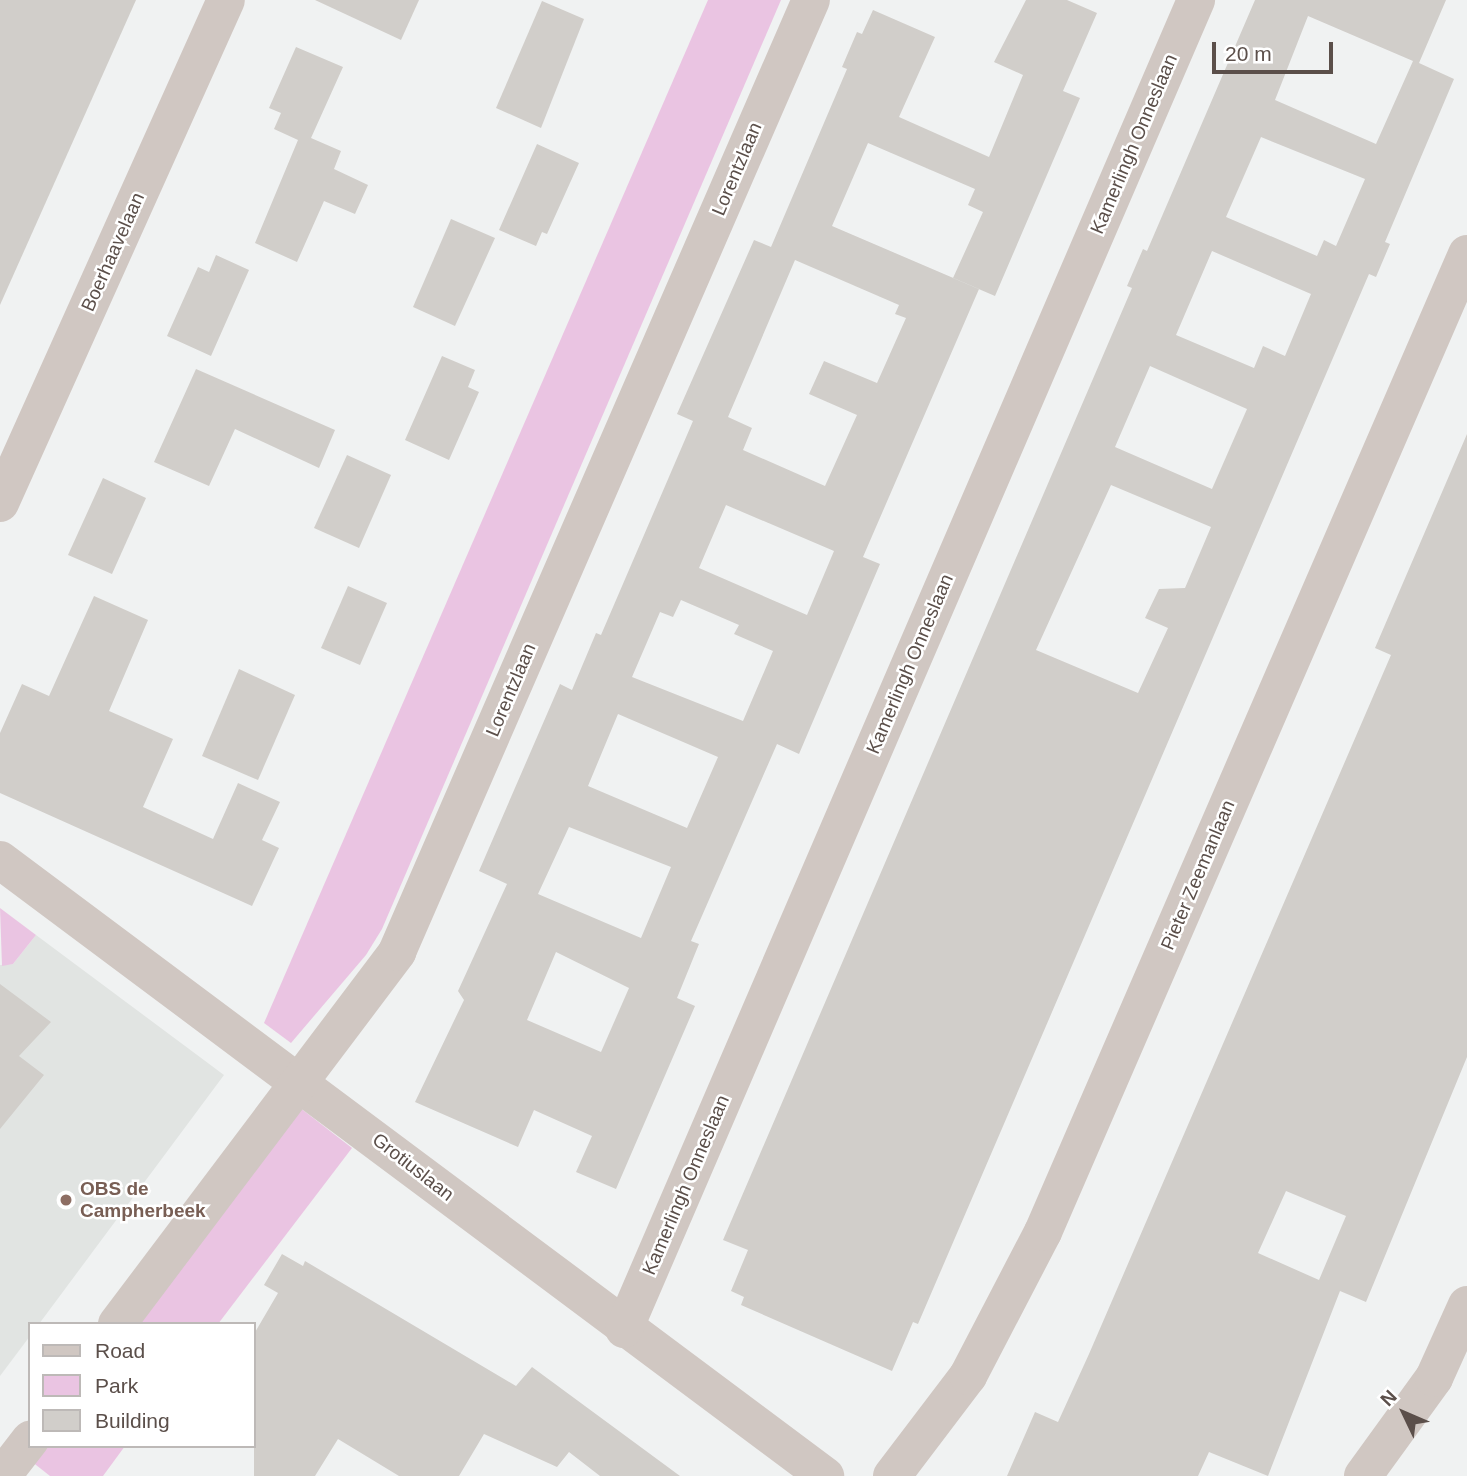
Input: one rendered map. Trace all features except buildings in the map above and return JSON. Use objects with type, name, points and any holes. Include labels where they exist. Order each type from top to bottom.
[{"type":"street","name":"Boerhaavelaan","points":[[0,503],[226,0]]},
{"type":"street","name":"Lorentzlaan","points":[[118,1322],[397,952],[811,0]]},
{"type":"street","name":"Kamerlingh Onneslaan","points":[[624,1329],[1196,0]]},
{"type":"street","name":"Pieter Zeemanlaan","points":[[892,1476],[968,1376],[1043,1232],[1467,254]]},
{"type":"street","name":"Grotiuslaan","points":[[0,860],[300,1079],[624,1329],[825,1476]]},
{"type":"street","points":[[1363,1476],[1434,1378],[1467,1305]]},
{"type":"shaded area","name":"OBS de Campherbeek","points":[[36,935],[224,1075],[40,1322],[28,1322],[28,1339],[0,1376],[0,965],[13,964]]},
{"type":"green space","points":[[708,0],[781,0],[382,929],[366,955],[291,1043],[264,1023]]},
{"type":"green space","points":[[0,908],[36,935],[13,964],[2,966]]},
{"type":"green space","points":[[299,1107],[352,1148],[220,1322],[136,1322]]},
{"type":"green space","points":[[41,1448],[124,1448],[103,1476],[50,1476],[31,1461]]},
{"type":"place","name":"OBS de Campherbeek","points":[[66,1200]]}]
